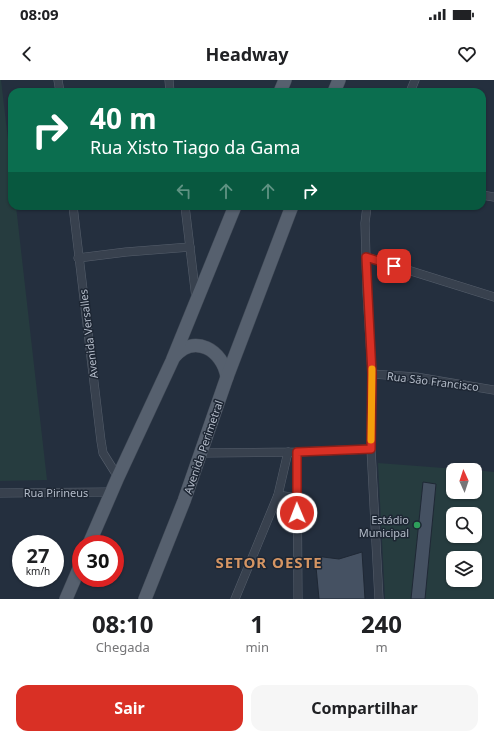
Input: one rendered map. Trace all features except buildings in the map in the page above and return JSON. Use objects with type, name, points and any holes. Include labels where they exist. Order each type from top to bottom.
[{"type":"main road","points":[[94,535],[111,492],[172,361],[232,210]]},
{"type":"main road","name":"Avenida Perimetral","points":[[145,599],[202,453],[227,377],[290,210]]},
{"type":"main road","points":[[172,361],[178,353],[186,348],[205,347],[214,352],[221,359],[226,368],[227,377]]},
{"type":"main road","points":[[66,599],[72,585]]},
{"type":"street","name":"Avenida Versalles","points":[[72,210],[101,441],[107,461],[118,477]]},
{"type":"street","points":[[185,210],[196,300]]},
{"type":"street","points":[[367,210],[365,223],[366,257],[372,374],[371,449],[379,599]]},
{"type":"street","points":[[78,258],[126,252],[190,247]]},
{"type":"street","points":[[366,257],[494,297]]},
{"type":"street","name":"Rua São Francisco","points":[[372,374],[416,376],[494,390]]},
{"type":"street","points":[[202,453],[297,452],[371,449]]},
{"type":"street","points":[[236,599],[278,495],[288,452]]},
{"type":"street","points":[[297,452],[296,498],[298,599]]},
{"type":"street","points":[[107,461],[125,461]]},
{"type":"street","name":"Rua Pirineus","points":[[0,493],[111,492]]},
{"type":"street","points":[[278,495],[296,498]]},
{"type":"green space","points":[[1,80],[8,139],[8,210],[16,210],[47,480],[0,481]]},
{"type":"green space","name":"Estádio Municipal","points":[[378,463],[446,468],[446,499],[482,499],[482,471],[494,472],[494,599],[385,599]]},
{"type":"slow traffic","points":[[371,440],[372,369]]},
{"type":"place","name":"Estádio Municipal","points":[[417,525]]},
{"type":"district","name":"SETOR OESTE","points":[[269,562]]},
{"type":"route","points":[[297,513],[297,452],[371,449],[372,374],[366,293],[366,257],[394,266]]}]
